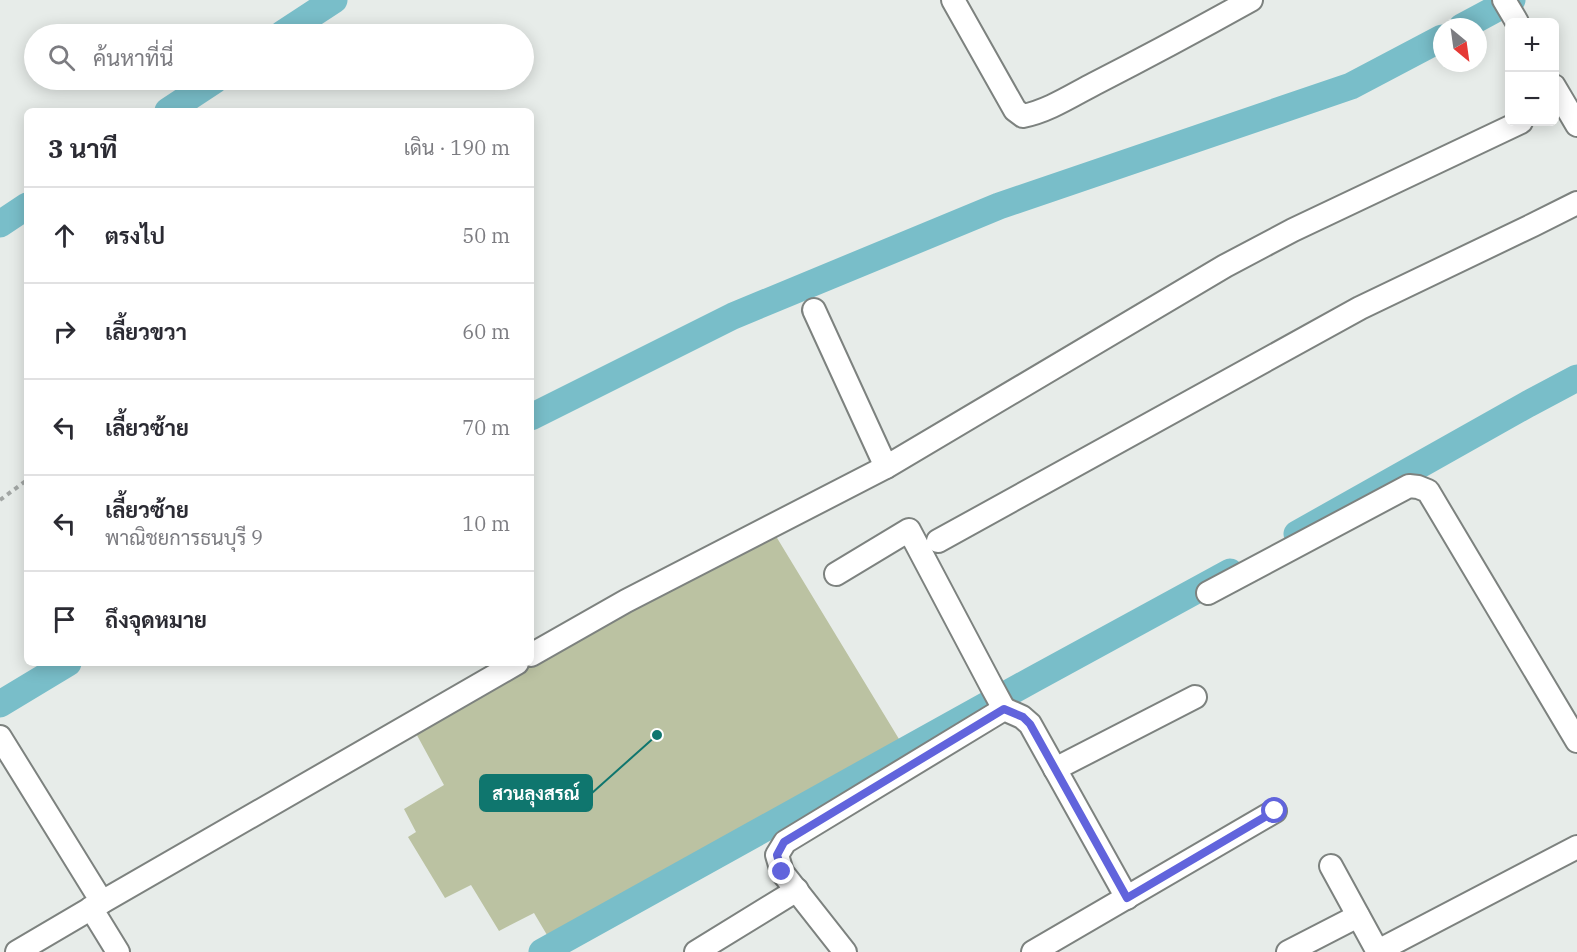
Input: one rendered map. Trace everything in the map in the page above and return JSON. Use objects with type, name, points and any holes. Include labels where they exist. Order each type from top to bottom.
[{"type":"street","points":[[953,0],[1015,110],[1023,116],[1035,114],[1180,40],[1251,0]]},
{"type":"street","points":[[1562,97],[1577,124]]},
{"type":"street","points":[[534,653],[626,601],[886,467],[1225,266],[1293,230],[1513,126]]},
{"type":"street","points":[[938,541],[1360,308],[1577,203]]},
{"type":"street","points":[[814,310],[886,467]]},
{"type":"street","points":[[1208,593],[1409,486],[1418,486],[1428,491],[1577,741]]},
{"type":"street","points":[[836,574],[909,530],[998,699],[1030,724],[1127,898]]},
{"type":"street","points":[[17,952],[512,666]]},
{"type":"street","points":[[1055,769],[1195,697]]},
{"type":"street","points":[[845,952],[782,872],[777,855],[784,842],[998,699]]},
{"type":"street","points":[[0,737],[96,905],[118,952]]},
{"type":"street","points":[[1033,952],[1275,811]]},
{"type":"street","points":[[1331,866],[1378,952],[1577,847]]},
{"type":"street","points":[[696,952],[797,890]]},
{"type":"street","points":[[1288,952],[1358,916]]},
{"type":"path","points":[[0,500],[24,482]]},
{"type":"green space","points":[[771,528],[902,744],[550,940],[534,913],[499,931],[471,885],[445,898],[408,837],[416,832],[404,809],[444,785],[412,726],[521,666],[534,666],[534,659]]},
{"type":"waterway","points":[[297,24],[334,0]]},
{"type":"waterway","points":[[1479,18],[1512,0]]},
{"type":"waterway","points":[[534,416],[733,316],[999,206],[1351,86],[1433,43]]},
{"type":"waterway","points":[[173,108],[200,90]]},
{"type":"waterway","points":[[0,224],[24,208]]},
{"type":"waterway","points":[[1297,534],[1577,378]]},
{"type":"waterway","points":[[542,952],[1230,572]]},
{"type":"waterway","points":[[0,704],[63,666]]},
{"type":"place","name":"สวนลุงสรณ์","points":[[657,735]]},
{"type":"route","points":[[782,872],[777,855],[784,842],[1004,709],[1023,717],[1030,724],[1127,898],[1275,811]]}]
